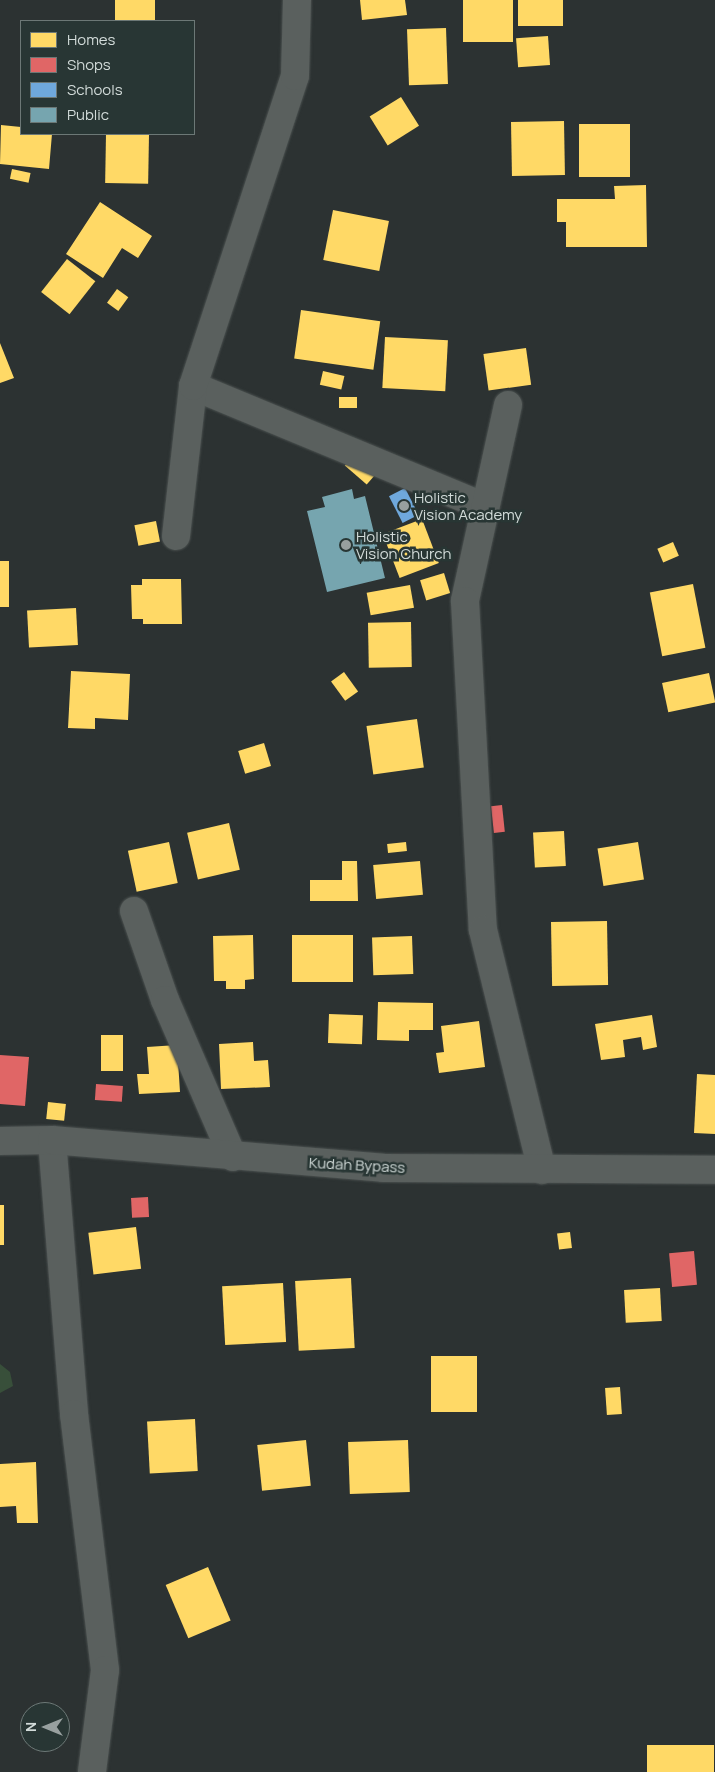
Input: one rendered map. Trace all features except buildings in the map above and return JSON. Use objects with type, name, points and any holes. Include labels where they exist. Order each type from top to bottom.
[{"type":"street","points":[[176,536],[193,386],[295,76],[297,0]]},
{"type":"street","points":[[193,386],[483,506]]},
{"type":"street","points":[[508,405],[483,506],[465,601],[483,930],[542,1170]]},
{"type":"street","points":[[134,911],[165,1000],[233,1157]]},
{"type":"street","points":[[52,1140],[74,1414],[105,1670],[92,1772]]},
{"type":"street","name":"Kudah Bypass","points":[[0,1141],[52,1140],[233,1157],[383,1168],[714,1171]]},
{"type":"green space","points":[[0,1364],[10,1372],[13,1386],[0,1393]]},
{"type":"place","name":"Holistic Vision Academy","points":[[404,506]]},
{"type":"place","name":"Holistic Vision Church","points":[[346,545]]}]
